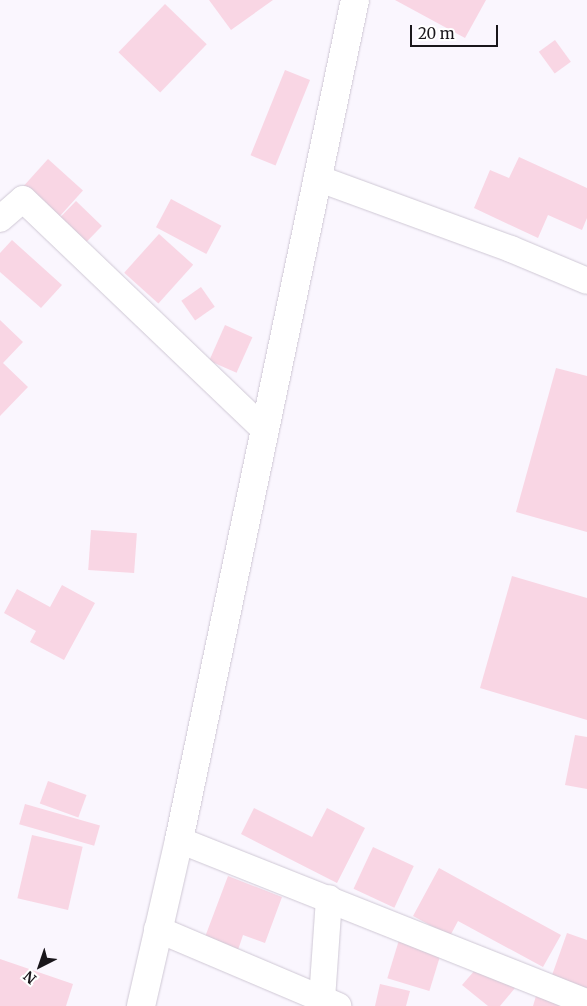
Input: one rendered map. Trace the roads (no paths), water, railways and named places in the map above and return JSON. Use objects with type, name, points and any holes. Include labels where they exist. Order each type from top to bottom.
[{"type":"street","points":[[141,1006],[157,929],[179,840],[355,0]]},
{"type":"street","points":[[317,178],[511,249],[587,281]]},
{"type":"street","points":[[0,219],[23,198],[264,429]]},
{"type":"street","points":[[179,840],[587,1002]]},
{"type":"street","points":[[157,929],[330,1002],[329,898]]}]
